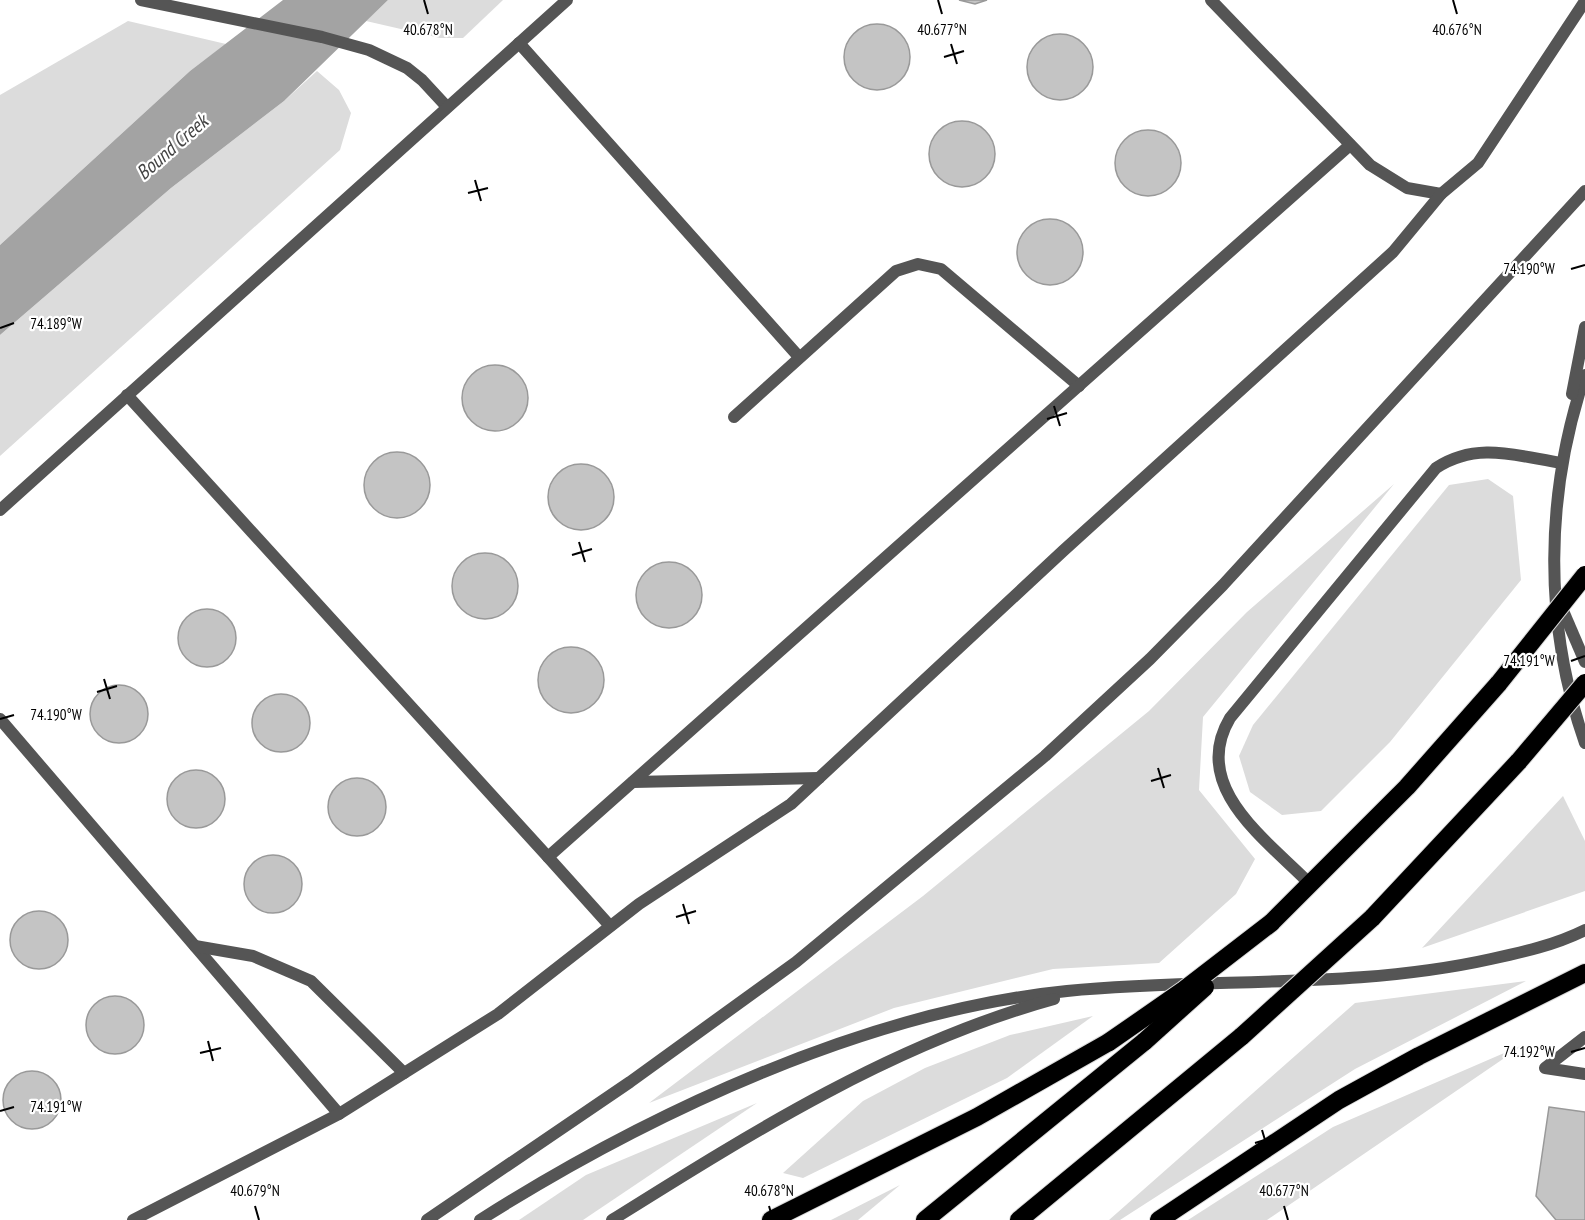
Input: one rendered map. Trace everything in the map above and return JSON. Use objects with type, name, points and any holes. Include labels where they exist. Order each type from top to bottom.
[{"type":"highway","points":[[925,1220],[1145,1041],[1311,884],[1407,787],[1499,683],[1585,574]]},
{"type":"highway","points":[[1019,1220],[1242,1036],[1371,918],[1519,761],[1585,683]]},
{"type":"highway","points":[[771,1220],[977,1117],[1109,1042],[1184,990],[1271,923]]},
{"type":"highway","points":[[1159,1220],[1348,1095],[1419,1056],[1585,973]]},
{"type":"street","points":[[143,0],[346,43],[407,68],[422,80],[447,108]]},
{"type":"street","points":[[0,510],[567,0]]},
{"type":"street","points":[[1210,0],[1370,165],[1407,188],[1441,194]]},
{"type":"street","points":[[133,1220],[339,1114],[498,1014],[639,904],[791,804],[1063,551],[1394,252],[1441,194],[1478,163],[1585,1]]},
{"type":"street","points":[[519,43],[799,357]]},
{"type":"street","points":[[548,857],[1350,145]]},
{"type":"street","points":[[427,1220],[639,1076],[796,962],[1052,750],[1150,659],[1207,601],[1585,191]]},
{"type":"street","points":[[734,417],[896,271],[918,264],[941,269],[1079,386]]},
{"type":"street","points":[[1585,327],[1562,463],[1556,517],[1554,579],[1565,671],[1585,743]]},
{"type":"street","points":[[1562,463],[1585,375]]},
{"type":"street","points":[[128,395],[610,926]]},
{"type":"street","points":[[1311,884],[1239,812],[1229,797],[1218,767],[1217,751],[1226,726],[1436,468],[1463,454],[1478,451],[1562,463]]},
{"type":"street","points":[[1554,579],[1568,628],[1585,662]]},
{"type":"street","points":[[0,719],[339,1114]]},
{"type":"street","points":[[633,782],[819,778]]},
{"type":"street","points":[[480,1220],[612,1143],[803,1059],[880,1032],[953,1011],[1024,997],[1105,988],[1409,973],[1464,965],[1523,952],[1585,930]]},
{"type":"street","points":[[195,946],[253,956],[311,981],[404,1073]]},
{"type":"street","points":[[612,1220],[693,1169],[891,1060],[999,1016],[1066,996],[1105,988]]},
{"type":"street","points":[[1585,1037],[1545,1068],[1585,1074]]},
{"type":"shaded area","points":[[388,0],[503,0],[463,38],[440,38],[366,21]]},
{"type":"shaded area","points":[[128,21],[226,44],[190,71],[0,245],[0,95]]},
{"type":"shaded area","points":[[317,71],[339,90],[351,113],[340,150],[0,456],[0,335],[171,188],[284,101]]},
{"type":"shaded area","points":[[1488,479],[1513,496],[1521,580],[1390,742],[1321,811],[1282,815],[1250,792],[1239,756],[1253,725],[1449,485]]},
{"type":"shaded area","points":[[1394,484],[1203,717],[1199,790],[1255,859],[1236,894],[1159,963],[1053,969],[894,1008],[649,1103],[923,896],[1149,711],[1247,612]]},
{"type":"shaded area","points":[[1563,796],[1585,841],[1585,891],[1422,948]]},
{"type":"shaded area","points":[[1526,981],[1355,1069],[1120,1220],[1109,1220],[1355,1003]]},
{"type":"shaded area","points":[[1093,1016],[1007,1078],[803,1178],[783,1173],[863,1101],[925,1068],[1010,1035]]},
{"type":"shaded area","points":[[1525,1044],[1267,1220],[1188,1220],[1333,1127]]},
{"type":"shaded area","points":[[757,1103],[583,1220],[519,1220],[586,1175]]},
{"type":"shaded area","points":[[900,1185],[858,1220],[831,1220]]},
{"type":"water","name":"Bound Creek","points":[[283,0],[388,0],[284,101],[171,188],[0,335],[0,245],[190,71]]},
{"type":"building","points":[[959,0],[987,0],[975,4]]},
{"type":"building","points":[[877,24],[890,27],[900,34],[907,44],[910,57],[907,70],[900,80],[890,87],[877,90],[864,87],[854,80],[847,70],[844,57],[847,44],[854,34],[864,27]]},
{"type":"building","points":[[1060,34],[1073,36],[1083,44],[1091,54],[1093,67],[1091,80],[1083,90],[1073,98],[1060,100],[1047,98],[1037,90],[1029,80],[1027,67],[1029,54],[1037,44],[1047,36]]},
{"type":"building","points":[[962,121],[975,123],[985,131],[993,141],[995,154],[993,167],[985,177],[975,185],[962,187],[949,185],[939,177],[931,167],[929,154],[931,141],[939,131],[949,123]]},
{"type":"building","points":[[1148,130],[1161,133],[1171,140],[1178,150],[1181,163],[1178,176],[1171,186],[1161,193],[1148,196],[1135,193],[1125,186],[1118,176],[1115,163],[1118,150],[1125,140],[1135,133]]},
{"type":"building","points":[[1050,219],[1063,222],[1073,229],[1080,239],[1083,252],[1080,265],[1073,275],[1063,282],[1050,285],[1037,282],[1027,275],[1020,265],[1017,252],[1020,239],[1027,229],[1037,222]]},
{"type":"building","points":[[495,365],[508,368],[518,375],[525,385],[528,398],[525,411],[518,421],[508,428],[495,431],[482,428],[472,421],[465,411],[462,398],[465,385],[472,375],[482,368]]},
{"type":"building","points":[[397,452],[410,454],[420,462],[428,472],[430,485],[428,498],[420,508],[410,516],[397,518],[384,516],[374,508],[366,498],[364,485],[366,472],[374,462],[384,454]]},
{"type":"building","points":[[581,464],[594,467],[604,474],[611,484],[614,497],[611,510],[604,520],[594,527],[581,530],[568,527],[558,520],[551,510],[548,497],[551,484],[558,474],[568,467]]},
{"type":"building","points":[[485,553],[498,555],[508,563],[516,573],[518,586],[516,599],[508,609],[498,617],[485,619],[472,617],[462,609],[454,599],[452,586],[454,573],[462,563],[472,555]]},
{"type":"building","points":[[669,562],[682,565],[692,572],[699,582],[702,595],[699,608],[692,618],[682,625],[669,628],[656,625],[646,618],[639,608],[636,595],[639,582],[646,572],[656,565]]},
{"type":"building","points":[[207,609],[218,611],[228,617],[234,627],[236,638],[234,649],[228,659],[218,665],[207,667],[196,665],[186,659],[180,649],[178,638],[180,627],[186,617],[196,611]]},
{"type":"building","points":[[571,647],[584,650],[594,657],[601,667],[604,680],[601,693],[594,703],[584,710],[571,713],[558,710],[548,703],[541,693],[538,680],[541,667],[548,657],[558,650]]},
{"type":"building","points":[[119,685],[130,687],[140,693],[146,703],[148,714],[146,725],[140,735],[130,741],[119,743],[108,741],[98,735],[92,725],[90,714],[92,703],[98,693],[108,687]]},
{"type":"building","points":[[281,694],[292,696],[302,702],[308,712],[310,723],[308,734],[302,744],[292,750],[281,752],[270,750],[260,744],[254,734],[252,723],[254,712],[260,702],[270,696]]},
{"type":"building","points":[[196,770],[207,772],[217,778],[223,788],[225,799],[223,810],[217,820],[207,826],[196,828],[185,826],[175,820],[169,810],[167,799],[169,788],[175,778],[185,772]]},
{"type":"building","points":[[357,778],[368,780],[378,786],[384,796],[386,807],[384,818],[378,828],[368,834],[357,836],[346,834],[336,828],[330,818],[328,807],[330,796],[336,786],[346,780]]},
{"type":"building","points":[[273,855],[284,857],[294,863],[300,873],[302,884],[300,895],[294,905],[284,911],[273,913],[262,911],[252,905],[246,895],[244,884],[246,873],[252,863],[262,857]]},
{"type":"building","points":[[39,911],[50,913],[60,919],[66,929],[68,940],[66,951],[60,961],[50,967],[39,969],[28,967],[18,961],[12,951],[10,940],[12,929],[18,919],[28,913]]},
{"type":"building","points":[[115,996],[126,998],[136,1004],[142,1014],[144,1025],[142,1036],[136,1046],[126,1052],[115,1054],[104,1052],[94,1046],[88,1036],[86,1025],[88,1014],[94,1004],[104,998]]},
{"type":"building","points":[[32,1071],[43,1073],[53,1079],[59,1089],[61,1100],[59,1111],[53,1121],[43,1127],[32,1129],[21,1127],[11,1121],[5,1111],[3,1100],[5,1089],[11,1079],[21,1073]]},
{"type":"building","points":[[1549,1107],[1585,1112],[1585,1220],[1556,1220],[1536,1196]]}]
